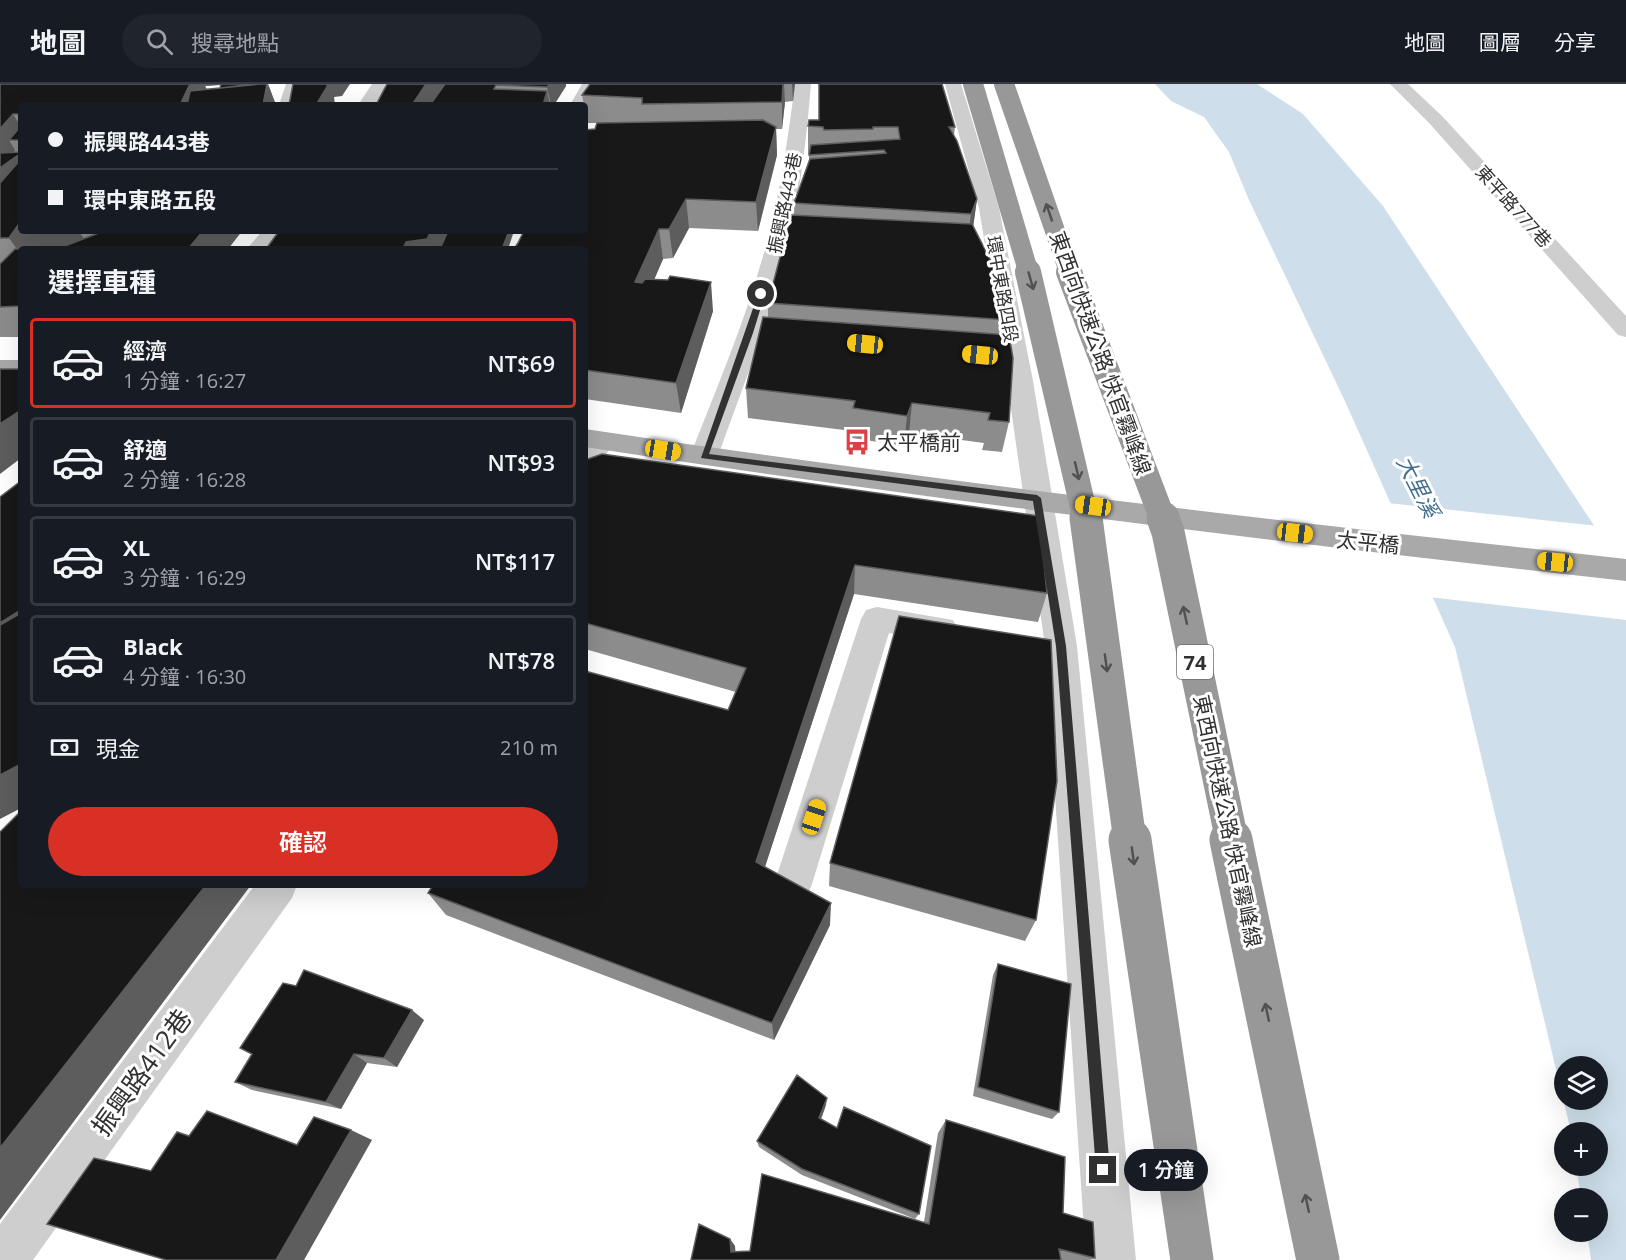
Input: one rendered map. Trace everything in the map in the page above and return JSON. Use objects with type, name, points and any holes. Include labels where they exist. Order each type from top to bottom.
[{"type":"highway","name":"東西向快速公路 快官霧峰線","points":[[973,84],[1037,302],[1084,502],[1137,890],[1192,1260]]},
{"type":"highway","name":"東西向快速公路 快官霧峰線","points":[[1004,84],[1079,301],[1168,532],[1318,1260]]},
{"type":"main road","points":[[0,367],[18,367]]},
{"type":"main road","name":"太平橋","points":[[594,439],[704,456],[1318,536],[1626,570]]},
{"type":"street","points":[[289,102],[294,84]]},
{"type":"street","points":[[369,102],[380,84]]},
{"type":"street","points":[[581,102],[590,84]]},
{"type":"street","name":"振興路443巷","points":[[704,456],[761,334],[798,138],[803,84]]},
{"type":"street","name":"環中東路四段","points":[[953,84],[988,208],[1020,381],[1037,498],[1044,644],[1112,1260]]},
{"type":"street","name":"東平路777巷","points":[[1398,84],[1436,120],[1626,330]]},
{"type":"street","points":[[774,138],[798,138]]},
{"type":"street","points":[[260,246],[270,234]]},
{"type":"street","points":[[779,235],[803,237]]},
{"type":"street","points":[[588,456],[594,439]]},
{"type":"street","points":[[793,884],[877,619],[969,633]]},
{"type":"street","name":"振興路412巷","points":[[3,1260],[276,888]]},
{"type":"water","name":"大里溪","points":[[1155,84],[1257,84],[1303,114],[1383,206],[1626,574],[1626,1260],[1591,1260],[1588,1242],[1608,1242],[1608,1188],[1579,1188],[1578,1176],[1608,1176],[1608,1122],[1569,1122],[1566,1110],[1608,1110],[1608,1056],[1554,1056],[1554,1061],[1455,647],[1344,399],[1249,200],[1229,152],[1204,117],[1171,101]]},
{"type":"pier","points":[[1388,503],[1598,526],[1626,568],[1626,620],[1429,597]]},
{"type":"building","points":[[0,84],[195,84],[189,86],[181,102],[18,102],[18,114],[13,114],[0,129]]},
{"type":"building","points":[[221,84],[255,84],[220,88]]},
{"type":"building","points":[[267,84],[264,102],[188,102],[190,91]]},
{"type":"building","points":[[293,84],[327,84],[318,102],[290,102]]},
{"type":"building","points":[[387,84],[426,84],[414,102],[378,102]]},
{"type":"building","points":[[445,84],[550,84],[547,87],[496,85],[494,89],[547,91],[544,102],[432,102]]},
{"type":"building","points":[[590,84],[783,84],[782,102],[642,104],[642,98],[582,95]]},
{"type":"building","points":[[819,84],[942,84],[955,127],[949,127],[957,141],[977,199],[971,214],[794,203],[810,159],[886,153],[884,150],[809,155],[811,145],[900,139],[898,127],[824,130],[823,127],[808,126],[809,120],[819,120]]},
{"type":"building","points":[[763,120],[776,127],[756,202],[686,199],[669,229],[659,229],[635,282],[642,283],[645,279],[668,280],[670,276],[711,282],[676,383],[588,370],[588,246],[516,246],[522,234],[588,234],[588,130],[595,129],[597,123]]},
{"type":"building","points":[[18,130],[18,140],[9,140]]},
{"type":"building","points":[[18,152],[18,155],[0,168],[0,153]]},
{"type":"building","points":[[18,162],[18,225],[9,238],[0,238],[0,183]]},
{"type":"building","points":[[791,215],[972,224],[996,271],[1008,320],[768,303]]},
{"type":"building","points":[[96,234],[200,234],[190,246],[65,246]]},
{"type":"building","points":[[277,234],[430,234],[427,239],[406,242],[404,246],[268,246]]},
{"type":"building","points":[[447,234],[508,234],[503,246],[441,246]]},
{"type":"building","points":[[15,249],[18,249],[18,306],[0,307],[0,264]]},
{"type":"building","points":[[763,317],[1009,335],[1013,358],[1009,422],[988,420],[990,413],[912,403],[907,416],[853,408],[855,401],[746,388]]},
{"type":"building","points":[[0,369],[18,369],[18,412],[0,424]]},
{"type":"building","points":[[602,454],[1039,516],[1047,593],[855,565],[756,862],[831,903],[772,1023],[428,893],[431,888],[588,888],[588,672],[728,710],[746,668],[588,624],[588,459]]},
{"type":"building","points":[[18,483],[18,612],[0,623],[0,497]]},
{"type":"building","points":[[18,615],[18,766],[0,775],[0,625]]},
{"type":"building","points":[[899,616],[1051,640],[1057,781],[1036,920],[830,863]]},
{"type":"building","points":[[18,814],[18,888],[204,888],[0,1148],[0,832]]},
{"type":"building","points":[[998,964],[1071,984],[1059,1112],[978,1087]]},
{"type":"building","points":[[304,970],[412,1010],[384,1058],[354,1054],[326,1102],[235,1082],[252,1054],[240,1048],[283,983],[296,986]]},
{"type":"building","points":[[797,1075],[827,1098],[819,1118],[837,1128],[844,1107],[931,1146],[919,1214],[802,1169],[757,1141]]},
{"type":"building","points":[[207,1111],[297,1145],[314,1117],[351,1130],[276,1260],[166,1260],[47,1224],[94,1158],[151,1171],[177,1132],[189,1136]]},
{"type":"building","points":[[946,1120],[1065,1157],[1063,1213],[1093,1222],[1095,1258],[1059,1249],[1061,1260],[691,1260],[699,1224],[730,1239],[731,1252],[750,1251],[762,1174],[929,1224]]},
{"type":"place","name":"太平橋前","points":[[857,442]]},
{"type":"route","points":[[761,294],[704,456],[1037,498],[1061,646],[1103,1170]]}]
